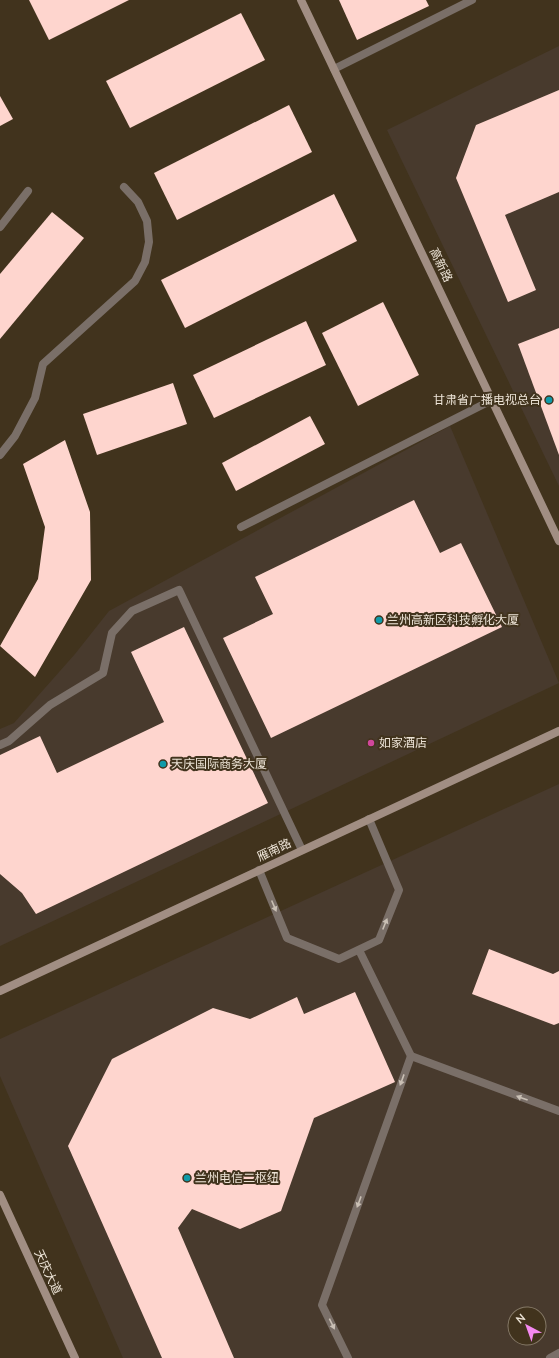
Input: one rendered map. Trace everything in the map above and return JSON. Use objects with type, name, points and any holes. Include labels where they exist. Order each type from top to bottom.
[{"type":"street","name":"高新路","points":[[301,0],[559,541]]},
{"type":"street","points":[[334,69],[472,0]]},
{"type":"street","points":[[0,455],[14,436],[35,398],[43,364],[130,286],[135,281],[145,262],[149,242],[147,221],[138,202],[124,187]]},
{"type":"street","points":[[0,227],[28,191]]},
{"type":"street","points":[[241,527],[492,400]]},
{"type":"street","points":[[0,745],[9,741],[50,705],[103,673],[112,633],[132,611],[179,590],[302,850]]},
{"type":"street","name":"雁南路","points":[[0,991],[559,731]]},
{"type":"street","points":[[259,870],[287,938],[339,959],[359,950],[379,940],[399,890],[369,819]]},
{"type":"street","points":[[359,950],[411,1056],[559,1111]]},
{"type":"street","points":[[348,1358],[322,1305],[411,1056]]},
{"type":"street","name":"天庆大道","points":[[0,1195],[75,1358]]},
{"type":"street","points":[[550,1358],[559,1354]]},
{"type":"shaded area","points":[[559,46],[559,486],[387,130]]},
{"type":"shaded area","points":[[450,426],[559,683],[0,946],[0,729],[14,723],[75,654],[109,611]]},
{"type":"shaded area","points":[[559,784],[559,1358],[123,1358],[0,1076],[0,1039]]},
{"type":"building","points":[[29,0],[129,0],[49,40]]},
{"type":"building","points":[[339,0],[426,0],[429,6],[357,40]]},
{"type":"building","points":[[241,13],[265,60],[130,128],[106,81]]},
{"type":"building","points":[[559,90],[559,192],[505,215],[536,290],[508,302],[456,178],[476,125]]},
{"type":"building","points":[[0,96],[13,119],[0,126]]},
{"type":"building","points":[[289,105],[312,152],[177,220],[154,173]]},
{"type":"building","points":[[334,194],[357,241],[185,328],[161,280]]},
{"type":"building","points":[[52,212],[84,238],[0,339],[0,274]]},
{"type":"building","points":[[383,302],[419,375],[358,406],[322,333]]},
{"type":"building","points":[[306,321],[326,365],[214,418],[193,375]]},
{"type":"building","name":"甘肃省广播电视总台","points":[[559,328],[559,455],[518,344]]},
{"type":"building","points":[[173,383],[187,424],[97,455],[83,414]]},
{"type":"building","points":[[310,416],[325,444],[236,491],[222,463]]},
{"type":"building","points":[[65,440],[90,512],[91,580],[35,677],[0,646],[38,579],[45,527],[23,464]]},
{"type":"building","name":"兰州高新区科技孵化大厦","points":[[414,500],[440,553],[461,543],[502,627],[271,738],[223,638],[273,614],[255,577]]},
{"type":"building","name":"天庆国际商务大厦","points":[[184,627],[268,803],[36,914],[22,893],[0,874],[0,755],[40,736],[57,773],[164,722],[131,652]]},
{"type":"building","points":[[489,949],[553,974],[559,971],[559,1023],[554,1025],[472,994]]},
{"type":"building","name":"兰州电信二枢纽","points":[[355,992],[395,1082],[314,1118],[281,1211],[240,1229],[192,1209],[178,1228],[234,1358],[162,1358],[68,1146],[112,1059],[213,1008],[250,1019],[297,997],[304,1014]]},
{"type":"place","name":"甘肃省广播电视总台","points":[[549,400]]},
{"type":"place","name":"兰州高新区科技孵化大厦","points":[[379,620]]},
{"type":"place","name":"如家酒店","points":[[371,743]]},
{"type":"place","name":"天庆国际商务大厦","points":[[163,764]]},
{"type":"place","name":"兰州电信二枢纽","points":[[187,1178]]}]
